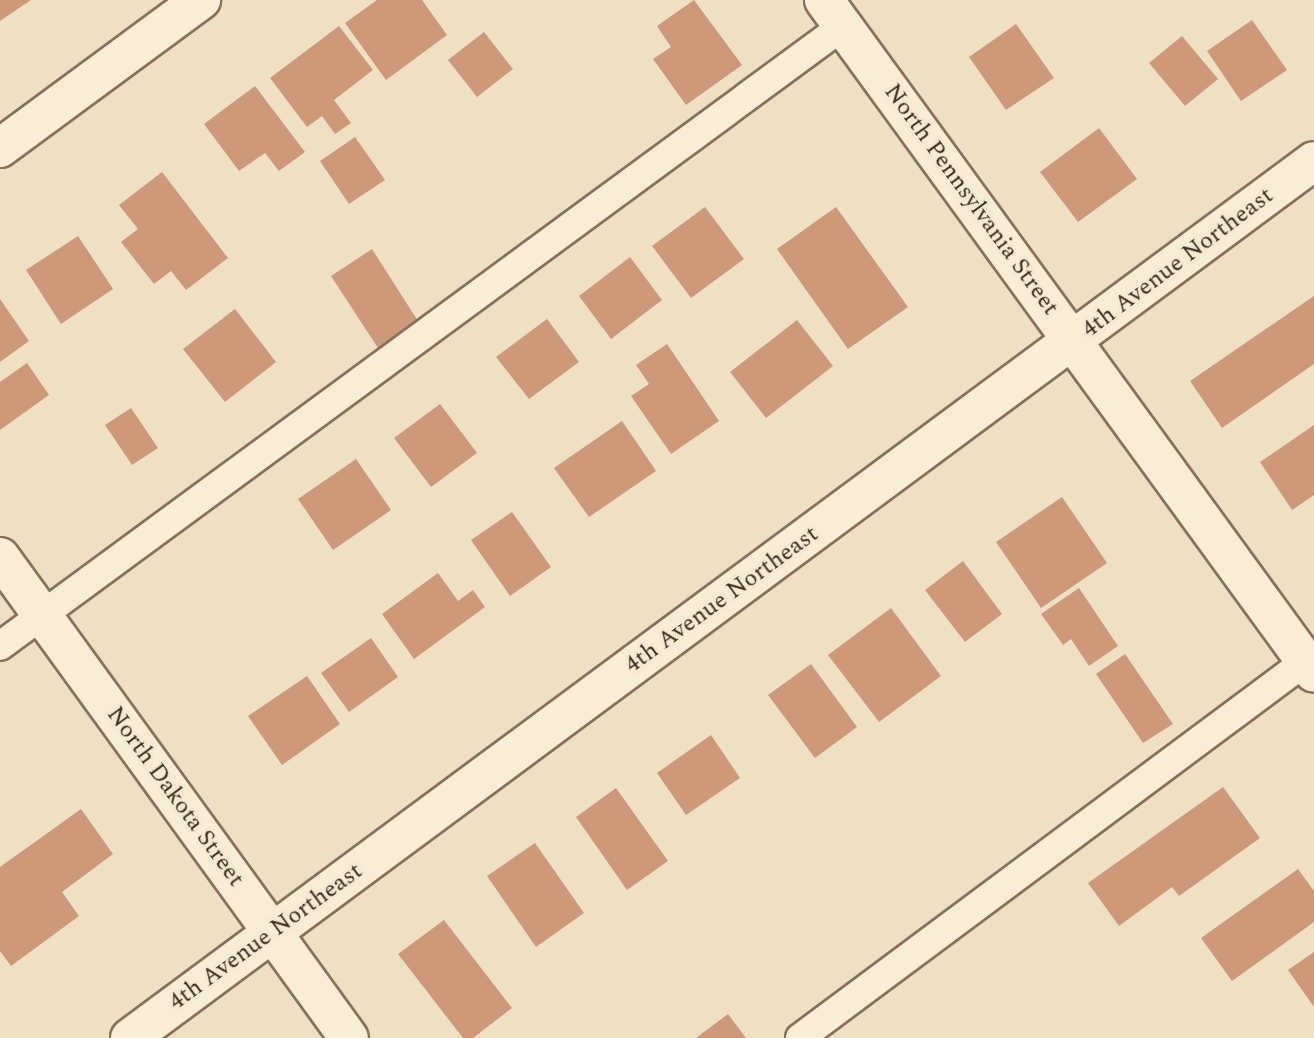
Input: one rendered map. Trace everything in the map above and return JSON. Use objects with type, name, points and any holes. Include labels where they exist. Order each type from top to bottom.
[{"type":"street","points":[[0,148],[201,0]]},
{"type":"street","name":"North Pennsylvania Street","points":[[833,13],[1310,667]]},
{"type":"street","name":"4th Avenue Northeast","points":[[130,1038],[1314,161]]},
{"type":"street","name":"North Dakota Street","points":[[0,557],[349,1038]]},
{"type":"lane","points":[[0,646],[833,13]]},
{"type":"lane","points":[[800,1038],[1310,667]]},
{"type":"building","points":[[0,0],[31,0],[0,21]]},
{"type":"building","points":[[377,0],[422,0],[447,35],[386,80],[345,23]]},
{"type":"building","points":[[694,0],[742,65],[686,105],[653,59],[671,47],[657,26]]},
{"type":"building","points":[[1252,20],[1287,70],[1241,101],[1207,51]]},
{"type":"building","points":[[1016,24],[1054,78],[1006,110],[969,57]]},
{"type":"building","points":[[339,26],[373,70],[334,100],[351,123],[335,134],[322,116],[307,127],[270,78]]},
{"type":"building","points":[[484,32],[513,69],[477,97],[448,60]]},
{"type":"building","points":[[1182,36],[1218,79],[1185,106],[1149,63]]},
{"type":"building","points":[[255,86],[305,152],[279,171],[265,153],[239,171],[204,124]]},
{"type":"building","points":[[1099,128],[1137,179],[1078,222],[1040,172]]},
{"type":"building","points":[[355,137],[385,180],[349,204],[320,161]]},
{"type":"building","points":[[162,172],[228,258],[186,290],[171,271],[154,284],[121,242],[138,229],[119,205]]},
{"type":"building","points":[[705,207],[744,259],[691,298],[652,246]]},
{"type":"building","points":[[836,207],[908,307],[848,349],[777,249]]},
{"type":"building","points":[[78,236],[113,289],[61,324],[26,270]]},
{"type":"building","points":[[372,249],[418,321],[378,348],[331,276]]},
{"type":"building","points":[[630,257],[662,300],[611,339],[579,296]]},
{"type":"building","points":[[1314,296],[1314,364],[1222,428],[1190,381]]},
{"type":"building","points":[[0,299],[29,341],[0,362]]},
{"type":"building","points":[[235,309],[276,362],[225,402],[183,349]]},
{"type":"building","points":[[547,319],[579,362],[529,399],[496,357]]},
{"type":"building","points":[[797,320],[833,366],[766,418],[730,372]]},
{"type":"building","points":[[667,344],[719,421],[671,454],[631,396],[649,384],[636,365]]},
{"type":"building","points":[[27,363],[49,395],[0,430],[0,382]]},
{"type":"building","points":[[440,404],[477,453],[431,487],[394,438]]},
{"type":"building","points":[[131,408],[158,448],[132,465],[105,425]]},
{"type":"building","points":[[622,421],[656,471],[589,517],[554,468]]},
{"type":"building","points":[[1314,425],[1314,495],[1292,510],[1260,462]]},
{"type":"building","points":[[356,459],[391,510],[333,550],[298,499]]},
{"type":"building","points":[[1062,497],[1107,563],[1041,608],[996,542]]},
{"type":"building","points":[[512,512],[551,567],[510,596],[471,540]]},
{"type":"building","points":[[963,561],[1002,614],[965,642],[925,590]]},
{"type":"building","points":[[438,573],[458,601],[473,590],[485,607],[414,659],[382,614]]},
{"type":"building","points":[[1079,588],[1118,646],[1089,666],[1071,639],[1063,645],[1041,614]]},
{"type":"building","points":[[891,608],[941,676],[879,722],[828,655]]},
{"type":"building","points":[[371,638],[398,677],[349,712],[321,673]]},
{"type":"building","points":[[1125,654],[1173,724],[1143,743],[1096,674]]},
{"type":"building","points":[[811,664],[857,727],[815,758],[768,695]]},
{"type":"building","points":[[307,676],[340,724],[282,765],[248,716]]},
{"type":"building","points":[[711,735],[740,778],[686,815],[657,773]]},
{"type":"building","points":[[1223,787],[1260,838],[1179,896],[1172,887],[1119,926],[1088,883]]},
{"type":"building","points":[[616,788],[668,861],[627,890],[576,817]]},
{"type":"building","points":[[81,809],[113,854],[62,892],[79,916],[11,966],[0,951],[0,867]]},
{"type":"building","points":[[535,843],[584,913],[536,947],[487,876]]},
{"type":"building","points":[[1298,869],[1314,891],[1314,922],[1232,981],[1201,938]]},
{"type":"building","points":[[444,920],[512,1008],[473,1038],[463,1038],[398,954]]},
{"type":"building","points":[[1314,952],[1314,1007],[1288,970]]},
{"type":"building","points":[[728,1014],[746,1038],[696,1038]]}]
